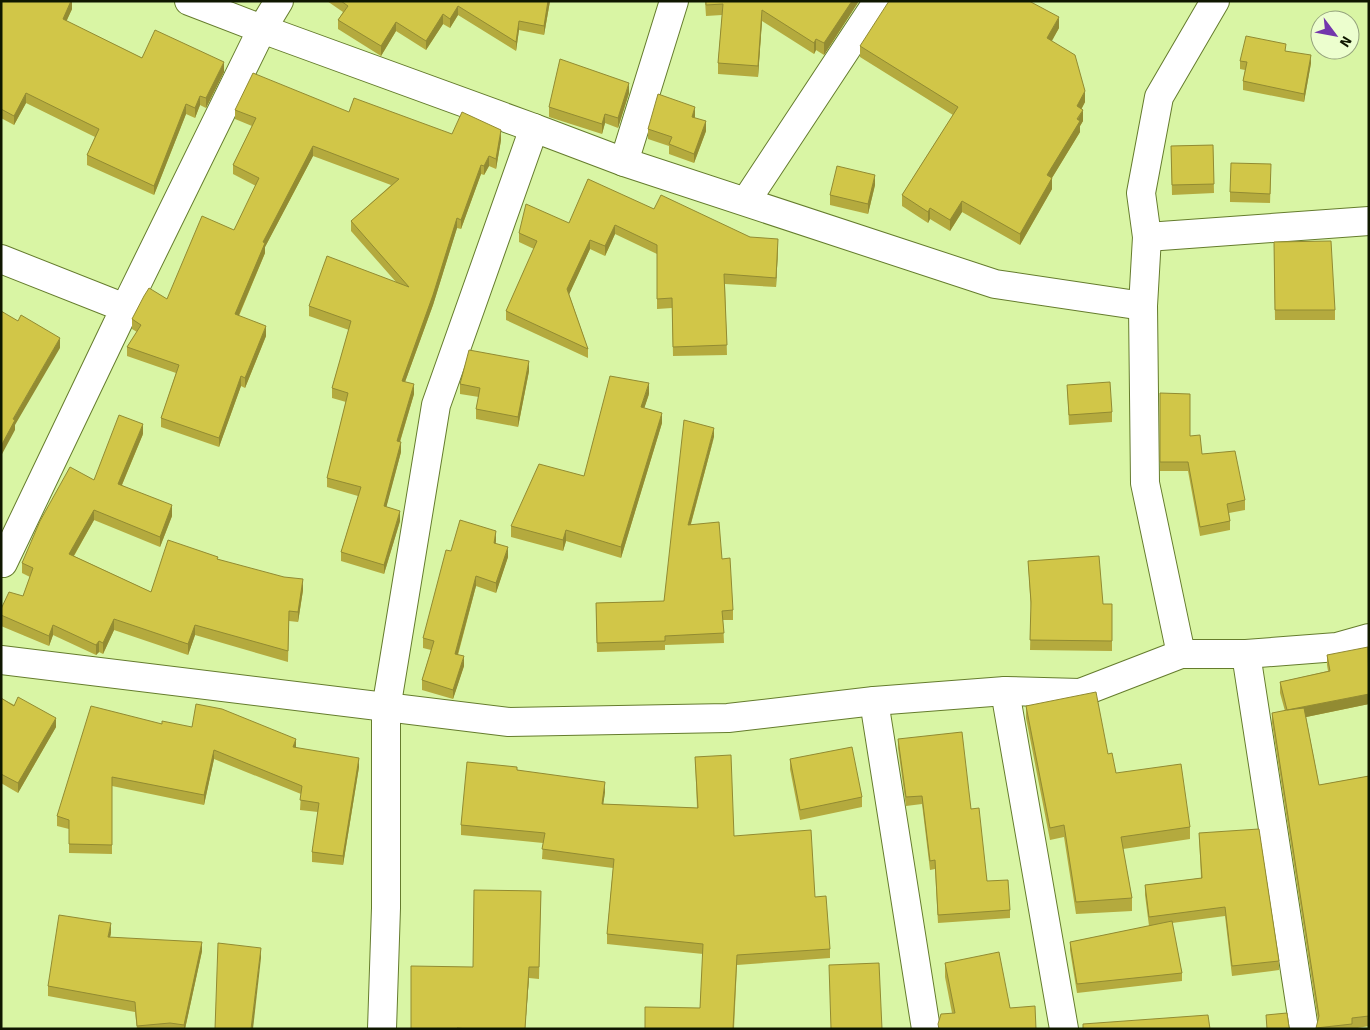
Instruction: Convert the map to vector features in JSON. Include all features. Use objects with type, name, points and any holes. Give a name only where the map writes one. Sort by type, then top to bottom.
[{"type":"street","points":[[189,1],[262,30],[624,162],[996,284],[1143,306]]},
{"type":"street","points":[[2,565],[125,308],[262,30],[279,1]]},
{"type":"street","points":[[624,162],[674,1]]},
{"type":"street","points":[[746,201],[878,1]]},
{"type":"street","points":[[1181,654],[1145,483],[1143,306],[1147,237],[1141,194],[1159,97],[1215,1]]},
{"type":"street","points":[[382,1029],[386,908],[386,709],[436,405],[534,128]]},
{"type":"street","points":[[1147,237],[1369,221]]},
{"type":"street","points":[[1,259],[125,308]]},
{"type":"street","points":[[1,660],[386,709],[508,722],[728,718],[874,701],[1005,691],[1080,693],[1181,654],[1246,654],[1337,647],[1369,638]]},
{"type":"street","points":[[1246,654],[1304,1029]]},
{"type":"street","points":[[1005,691],[1064,1029]]},
{"type":"street","points":[[874,701],[926,1029]]},
{"type":"building","points":[[1,1],[71,1],[63,19],[142,58],[155,30],[224,62],[206,98],[200,96],[195,108],[186,104],[154,186],[87,155],[99,129],[26,93],[14,116],[1,109]]},
{"type":"building","points":[[341,1],[548,1],[544,26],[519,21],[516,42],[458,6],[450,19],[443,14],[426,41],[396,22],[381,46],[338,20],[348,6]]},
{"type":"building","points":[[706,1],[852,1],[824,43],[816,39],[814,43],[762,10],[758,66],[718,63],[723,4],[706,5]]},
{"type":"building","points":[[889,1],[1029,1],[1059,17],[1047,38],[1075,55],[1085,91],[1077,106],[1083,110],[1077,119],[1080,121],[1047,175],[1052,178],[1020,234],[962,201],[950,220],[930,208],[928,212],[902,195],[958,107],[860,46]]},
{"type":"building","points":[[1246,36],[1286,44],[1285,51],[1310,55],[1304,94],[1243,81],[1247,62],[1240,61]]},
{"type":"building","points":[[560,59],[629,83],[618,118],[605,114],[602,124],[549,107]]},
{"type":"building","points":[[253,73],[349,112],[354,98],[452,134],[462,112],[501,130],[496,159],[489,156],[484,166],[481,165],[461,220],[457,218],[433,295],[402,381],[414,384],[397,441],[401,442],[384,506],[400,511],[384,565],[341,552],[361,487],[327,478],[348,393],[332,388],[351,321],[309,306],[327,256],[409,287],[351,221],[399,179],[313,146],[263,242],[265,243],[235,314],[266,326],[245,378],[241,376],[219,438],[161,418],[179,365],[127,347],[141,325],[132,319],[149,288],[167,299],[202,216],[234,230],[259,178],[233,165],[256,118],[235,110]]},
{"type":"building","points":[[658,94],[695,107],[692,117],[706,121],[694,154],[669,144],[672,137],[648,129]]},
{"type":"building","points":[[1213,145],[1214,184],[1172,185],[1171,146]]},
{"type":"building","points":[[1231,163],[1271,164],[1270,194],[1230,192]]},
{"type":"building","points":[[837,166],[875,175],[868,204],[830,195]]},
{"type":"building","points":[[588,179],[654,209],[661,195],[750,237],[778,239],[776,278],[724,274],[727,345],[673,347],[672,298],[657,299],[657,245],[615,225],[605,246],[590,240],[567,289],[588,349],[506,311],[537,241],[519,233],[526,204],[569,223]]},
{"type":"building","points":[[1331,241],[1335,310],[1275,310],[1274,242]]},
{"type":"building","points":[[1,311],[18,321],[21,315],[60,338],[13,419],[15,420],[1,446]]},
{"type":"building","points":[[469,350],[529,361],[518,417],[476,409],[480,388],[460,384]]},
{"type":"building","points":[[610,376],[649,383],[641,407],[662,413],[621,547],[566,530],[563,540],[511,526],[539,464],[584,476]]},
{"type":"building","points":[[1110,382],[1112,412],[1069,415],[1067,385]]},
{"type":"building","points":[[1160,393],[1190,394],[1190,436],[1200,435],[1202,454],[1235,451],[1245,500],[1227,504],[1230,521],[1200,527],[1188,462],[1160,462]]},
{"type":"building","points":[[119,415],[143,424],[118,484],[172,505],[160,537],[94,510],[69,554],[151,592],[168,540],[218,557],[217,559],[284,577],[303,579],[298,612],[289,611],[288,651],[195,625],[188,644],[114,619],[103,643],[99,641],[96,645],[53,625],[49,636],[1,615],[1,609],[9,592],[23,596],[33,568],[22,563],[40,521],[70,467],[94,480]]},
{"type":"building","points":[[684,420],[714,428],[688,525],[719,522],[722,559],[730,558],[733,610],[722,611],[724,633],[665,636],[665,641],[597,643],[596,603],[664,601]]},
{"type":"building","points":[[460,520],[496,531],[494,543],[508,547],[496,583],[476,576],[455,654],[464,656],[453,690],[422,680],[434,641],[423,638],[446,550],[451,551]]},
{"type":"building","points":[[1099,556],[1103,604],[1112,604],[1112,641],[1030,640],[1031,602],[1028,561]]},
{"type":"building","points":[[1368,647],[1369,694],[1287,710],[1280,682],[1330,671],[1327,655]]},
{"type":"building","points":[[1096,692],[1108,754],[1112,753],[1116,773],[1181,764],[1190,827],[1121,837],[1132,898],[1076,902],[1064,825],[1050,828],[1026,706]]},
{"type":"building","points":[[18,697],[56,718],[18,783],[1,774],[1,698],[14,706]]},
{"type":"building","points":[[196,704],[222,709],[296,739],[293,747],[359,758],[343,856],[312,852],[319,803],[300,800],[302,786],[214,750],[204,795],[112,777],[112,845],[69,844],[69,820],[57,816],[91,706],[162,724],[162,721],[192,727]]},
{"type":"building","points":[[1304,708],[1319,785],[1369,776],[1369,1016],[1352,1018],[1352,1024],[1316,1028],[1319,1016],[1272,713]]},
{"type":"building","points":[[962,732],[971,809],[979,808],[987,881],[1008,880],[1010,910],[938,915],[935,860],[930,861],[922,796],[906,797],[898,739]]},
{"type":"building","points":[[852,747],[862,797],[800,810],[790,759]]},
{"type":"building","points":[[731,755],[734,836],[811,830],[815,897],[826,896],[830,949],[737,955],[733,1029],[645,1029],[645,1007],[700,1008],[703,944],[607,934],[614,859],[542,849],[545,833],[461,825],[467,762],[517,767],[517,770],[605,782],[602,804],[698,808],[695,757]]},
{"type":"building","points":[[1259,829],[1279,961],[1232,966],[1225,907],[1149,917],[1145,885],[1202,878],[1199,833]]},
{"type":"building","points":[[474,890],[541,891],[539,967],[529,967],[525,1029],[411,1029],[411,966],[473,967]]},
{"type":"building","points":[[59,915],[111,923],[108,937],[202,942],[184,1025],[170,1023],[137,1026],[135,1002],[48,986]]},
{"type":"building","points":[[1172,921],[1182,973],[1077,984],[1070,942]]},
{"type":"building","points":[[218,943],[261,948],[251,1029],[215,1029]]},
{"type":"building","points":[[999,952],[1010,1008],[1035,1006],[1036,1029],[939,1029],[938,1024],[941,1014],[955,1013],[945,963]]},
{"type":"building","points":[[879,963],[882,1029],[831,1029],[829,965]]},
{"type":"building","points":[[1287,1013],[1290,1029],[1267,1029],[1266,1015]]},
{"type":"building","points":[[1208,1015],[1210,1029],[1083,1029],[1083,1024]]}]
